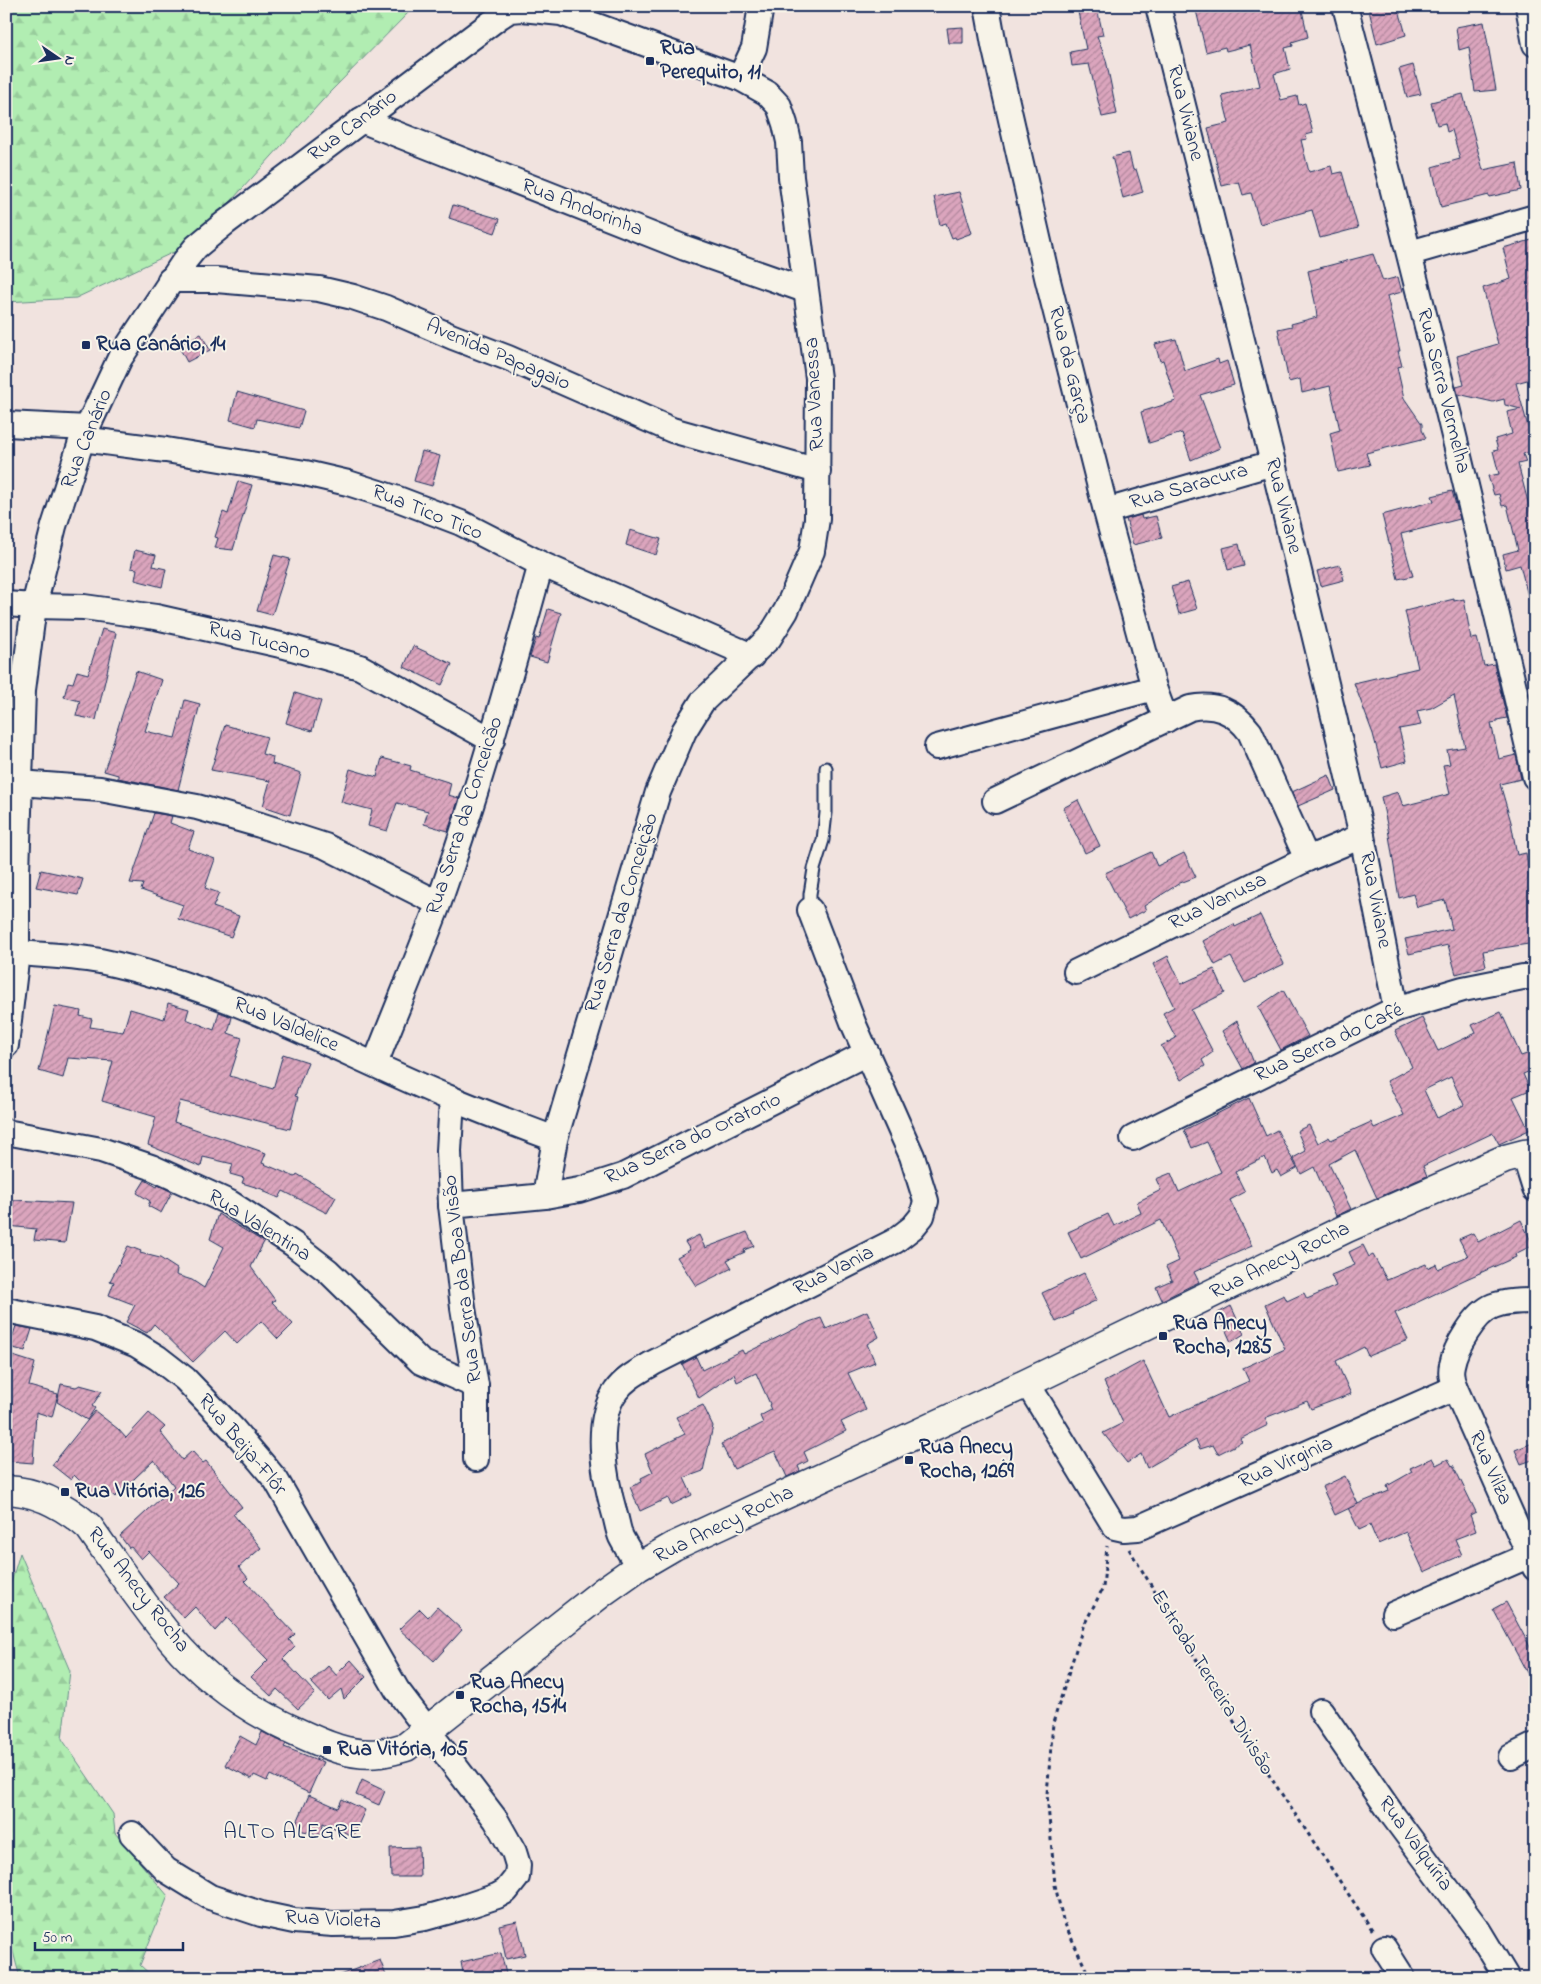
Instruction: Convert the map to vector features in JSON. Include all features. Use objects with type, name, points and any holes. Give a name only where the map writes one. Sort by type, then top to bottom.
[{"type":"street","points":[[740,78],[754,48],[761,6]]},
{"type":"street","name":"Rua da Garça","points":[[987,6],[994,45],[1047,277],[1106,511],[1154,688],[1166,720]]},
{"type":"street","name":"Rua Viviane","points":[[1158,6],[1273,463],[1362,836],[1396,1008]]},
{"type":"street","name":"Rua Serra Vermelha","points":[[1345,6],[1410,253],[1535,777]]},
{"type":"street","points":[[1528,6],[1534,34]]},
{"type":"street","name":"Rua Canário","points":[[6,1045],[12,953],[12,782],[34,606],[54,526],[85,433],[120,358],[170,280],[196,247],[218,229],[510,10],[522,9],[561,13],[740,78]]},
{"type":"street","name":"Rua Vanessa","points":[[740,78],[767,93],[779,106],[786,124],[805,290],[818,378],[817,519],[812,551],[786,611],[769,638],[752,656]]},
{"type":"street","name":"Rua Andorinha","points":[[361,120],[685,248],[805,290]]},
{"type":"street","points":[[1410,253],[1535,217]]},
{"type":"street","name":"Avenida Papagaio","points":[[170,280],[216,280],[319,290],[352,297],[386,308],[508,358],[672,430],[818,471]]},
{"type":"street","name":"Rua Tico Tico","points":[[6,424],[85,433],[166,450],[305,473],[348,483],[398,499],[461,524],[541,564],[752,656]]},
{"type":"street","name":"Rua Saracura","points":[[1106,511],[1273,463]]},
{"type":"street","name":"Rua Serra da Conceicão","points":[[375,1064],[438,903],[492,740],[541,564]]},
{"type":"street","name":"Rua Tucano","points":[[6,604],[84,606],[156,617],[285,646],[360,667],[492,740]]},
{"type":"street","name":"Rua Serra da Conceição","points":[[545,1196],[554,1139],[658,792],[684,731],[702,702],[752,656]]},
{"type":"street","points":[[937,747],[1154,688]]},
{"type":"street","points":[[995,801],[1190,708],[1201,706],[1214,707],[1240,719],[1250,732],[1307,859]]},
{"type":"street","points":[[12,782],[100,789],[197,807],[260,824],[325,846],[438,903]]},
{"type":"street","name":"Rua Vanusa","points":[[1076,972],[1307,859],[1362,836]]},
{"type":"street","name":"Rua Vania","points":[[638,1567],[620,1536],[607,1486],[604,1427],[608,1407],[616,1391],[627,1379],[653,1363],[895,1241],[914,1227],[922,1216],[926,1201],[912,1156],[854,1025],[810,910]]},
{"type":"street","name":"Rua Valdelice","points":[[12,953],[98,961],[170,979],[239,1004],[452,1099],[554,1139]]},
{"type":"street","name":"Rua Serra do Café","points":[[1133,1138],[1396,1008],[1463,990],[1523,977],[1535,977]]},
{"type":"street","name":"Rua Serra do Oratorio","points":[[451,1206],[545,1196],[579,1190],[623,1176],[867,1053]]},
{"type":"street","name":"Rua Serra da Boa Visão","points":[[452,1099],[449,1151],[451,1206],[476,1386],[476,1458]]},
{"type":"street","name":"Rua Valentina","points":[[6,1132],[102,1150],[151,1167],[230,1203],[293,1244],[328,1271],[422,1362],[476,1386]]},
{"type":"street","points":[[1529,1153],[1535,1189]]},
{"type":"street","name":"Rua Anecy Rocha","points":[[6,1490],[32,1493],[53,1502],[72,1512],[89,1527],[173,1641],[213,1680],[245,1705],[280,1725],[338,1749],[356,1753],[380,1753],[406,1747],[604,1591],[638,1567],[674,1546],[1027,1383],[1347,1228],[1496,1163],[1529,1153]]},
{"type":"street","points":[[1453,1377],[1467,1332],[1476,1319],[1491,1307],[1507,1302],[1535,1301]]},
{"type":"street","name":"Rua Beija-Flôr","points":[[6,1310],[96,1328],[137,1345],[158,1358],[185,1379],[233,1429],[276,1480],[392,1681],[496,1820],[514,1852],[518,1865],[517,1876]]},
{"type":"street","name":"Rua Virginia","points":[[1115,1527],[1124,1529],[1138,1528],[1453,1377]]},
{"type":"street","name":"Rua Vilza","points":[[1453,1377],[1532,1562]]},
{"type":"street","points":[[1027,1383],[1115,1527]]},
{"type":"street","points":[[1394,1614],[1532,1562]]},
{"type":"street","name":"Rua Valquíria","points":[[1321,1711],[1394,1817],[1478,1930],[1507,1978]]},
{"type":"street","points":[[1511,1757],[1535,1745]]},
{"type":"street","name":"Rua Violeta","points":[[132,1834],[166,1870],[210,1897],[261,1914],[294,1921],[333,1924],[394,1923],[425,1918],[497,1896],[506,1891],[517,1876]]},
{"type":"street","points":[[1384,1948],[1403,1978]]},
{"type":"lane","points":[[810,910],[810,894],[814,869],[823,840],[826,813],[826,768]]},
{"type":"path","name":"Estrada Terceira Divisão","points":[[1115,1527],[1241,1733],[1384,1948]]},
{"type":"path","points":[[1090,1978],[1063,1920],[1055,1885],[1047,1794],[1053,1723],[1083,1627],[1103,1588],[1108,1546],[1115,1527]]},
{"type":"green space","points":[[6,6],[415,6],[331,91],[193,243],[76,298],[6,302]]},
{"type":"green space","points":[[20,1553],[70,1671],[62,1739],[113,1814],[115,1833],[168,1896],[140,1965],[154,1978],[20,1978],[6,1925],[6,1599]]},
{"type":"building","points":[[1195,6],[1301,6],[1308,37],[1292,42],[1293,46],[1285,48],[1290,69],[1274,74],[1281,100],[1297,96],[1299,105],[1305,103],[1313,133],[1306,135],[1307,139],[1301,140],[1309,172],[1331,166],[1333,174],[1342,172],[1358,228],[1320,238],[1312,210],[1260,224],[1251,193],[1243,195],[1239,182],[1222,186],[1208,128],[1229,123],[1222,95],[1260,86],[1250,45],[1226,51],[1225,47],[1206,52]]},
{"type":"building","points":[[1368,6],[1398,6],[1406,35],[1377,44]]},
{"type":"building","points":[[1097,8],[1103,35],[1097,36],[1106,60],[1117,114],[1102,117],[1089,64],[1072,66],[1070,52],[1086,49],[1078,12]]},
{"type":"building","points":[[1484,22],[1496,90],[1475,92],[1469,47],[1459,50],[1456,27]]},
{"type":"building","points":[[963,27],[963,43],[949,43],[947,28]]},
{"type":"building","points":[[1413,65],[1421,94],[1407,97],[1399,69]]},
{"type":"building","points":[[1463,94],[1483,170],[1517,163],[1521,190],[1489,197],[1489,195],[1441,207],[1432,167],[1460,159],[1452,130],[1447,132],[1445,123],[1437,125],[1431,102]]},
{"type":"building","points":[[1129,153],[1133,170],[1136,169],[1143,192],[1123,198],[1112,157]]},
{"type":"building","points":[[959,192],[972,233],[956,239],[955,237],[952,238],[946,223],[940,225],[934,197]]},
{"type":"building","points":[[453,205],[500,219],[495,233],[449,218]]},
{"type":"building","points":[[1535,239],[1535,378],[1516,383],[1529,430],[1535,428],[1535,451],[1523,454],[1526,462],[1518,464],[1532,517],[1535,516],[1535,599],[1529,600],[1520,565],[1506,569],[1503,554],[1518,550],[1507,505],[1502,506],[1499,494],[1494,495],[1488,476],[1499,474],[1493,451],[1498,450],[1495,439],[1512,434],[1507,412],[1521,409],[1505,405],[1504,399],[1493,402],[1458,394],[1456,387],[1464,385],[1457,356],[1498,344],[1483,288],[1511,279],[1503,248]]},
{"type":"building","points":[[1373,254],[1383,281],[1398,277],[1402,292],[1387,296],[1400,351],[1398,351],[1402,366],[1397,367],[1404,398],[1422,424],[1422,430],[1426,438],[1366,453],[1370,465],[1338,472],[1330,433],[1340,430],[1330,386],[1302,393],[1300,379],[1289,382],[1278,329],[1317,317],[1308,271]]},
{"type":"building","points":[[201,334],[210,350],[187,362],[178,345]]},
{"type":"building","points":[[1176,339],[1185,371],[1218,359],[1219,364],[1227,361],[1234,385],[1200,395],[1220,448],[1191,460],[1182,433],[1149,443],[1141,412],[1176,401],[1163,360],[1160,361],[1155,344]]},
{"type":"building","points":[[237,392],[304,411],[299,428],[257,419],[255,427],[230,420]]},
{"type":"building","points":[[422,451],[440,456],[432,486],[414,481]]},
{"type":"building","points":[[238,481],[252,485],[233,550],[215,548],[218,538],[215,537],[223,512],[228,514]]},
{"type":"building","points":[[1452,491],[1460,519],[1401,534],[1413,576],[1398,579],[1382,515],[1434,501],[1432,496]]},
{"type":"building","points":[[1141,515],[1142,519],[1156,516],[1162,538],[1133,545],[1126,519]]},
{"type":"building","points":[[630,530],[661,539],[656,555],[626,545]]},
{"type":"building","points":[[1239,544],[1244,566],[1228,570],[1223,548]]},
{"type":"building","points":[[135,550],[156,555],[153,566],[166,569],[162,587],[135,580],[137,569],[131,568]]},
{"type":"building","points":[[274,555],[290,559],[272,615],[257,611]]},
{"type":"building","points":[[1340,565],[1344,580],[1321,586],[1317,571]]},
{"type":"building","points":[[1188,582],[1197,609],[1179,614],[1171,587]]},
{"type":"building","points":[[1454,599],[1454,601],[1464,599],[1471,639],[1477,638],[1484,666],[1494,664],[1507,718],[1491,723],[1499,759],[1516,755],[1521,779],[1500,784],[1511,822],[1517,855],[1526,853],[1535,919],[1535,943],[1483,951],[1486,966],[1456,974],[1448,945],[1409,954],[1405,939],[1452,929],[1445,900],[1417,907],[1413,894],[1399,898],[1381,797],[1398,792],[1403,806],[1450,794],[1443,765],[1450,764],[1447,750],[1465,747],[1454,695],[1431,708],[1417,711],[1421,725],[1399,729],[1407,761],[1382,768],[1373,734],[1354,683],[1418,668],[1405,611]]},
{"type":"building","points":[[548,609],[561,613],[547,662],[530,657],[536,638],[539,639]]},
{"type":"building","points":[[102,629],[116,633],[96,720],[76,716],[80,701],[64,697],[68,682],[73,683],[77,671],[88,674]]},
{"type":"building","points":[[413,646],[452,664],[442,685],[404,667]]},
{"type":"building","points":[[136,671],[162,680],[145,731],[175,738],[185,700],[200,704],[178,790],[118,778],[118,775],[104,771]]},
{"type":"building","points":[[295,693],[321,701],[312,731],[286,723]]},
{"type":"building","points":[[225,725],[267,737],[262,754],[273,757],[272,764],[301,773],[290,815],[263,806],[270,781],[211,770]]},
{"type":"building","points":[[382,758],[411,766],[410,770],[451,783],[448,795],[459,798],[448,831],[424,824],[428,811],[397,803],[387,831],[368,826],[372,810],[341,802],[350,769],[377,777]]},
{"type":"building","points":[[1329,775],[1335,790],[1298,806],[1292,792]]},
{"type":"building","points":[[1078,800],[1100,846],[1085,853],[1063,808]]},
{"type":"building","points":[[154,813],[172,816],[170,823],[194,832],[188,849],[215,859],[205,888],[219,893],[213,907],[239,916],[231,937],[178,919],[183,905],[141,890],[143,884],[130,883]]},
{"type":"building","points":[[1151,852],[1157,866],[1184,853],[1196,877],[1180,883],[1144,906],[1146,910],[1128,919],[1105,873]]},
{"type":"building","points":[[41,870],[83,879],[78,895],[36,887]]},
{"type":"building","points":[[1260,915],[1284,964],[1245,983],[1231,957],[1215,965],[1203,941],[1234,924],[1235,927]]},
{"type":"building","points":[[1168,956],[1181,984],[1214,969],[1225,993],[1191,1010],[1213,1052],[1202,1060],[1205,1066],[1181,1080],[1161,1046],[1176,1038],[1163,1013],[1174,1007],[1153,964]]},
{"type":"building","points":[[1283,990],[1308,1036],[1281,1050],[1258,1007]]},
{"type":"building","points":[[168,1003],[189,1009],[186,1019],[214,1030],[219,1012],[232,1017],[228,1033],[242,1038],[230,1076],[273,1089],[283,1054],[308,1062],[295,1096],[298,1097],[290,1129],[180,1101],[174,1122],[266,1153],[262,1163],[295,1177],[297,1174],[336,1197],[327,1213],[283,1191],[279,1198],[265,1192],[265,1190],[242,1183],[244,1178],[230,1174],[233,1164],[203,1157],[201,1167],[148,1145],[156,1117],[102,1101],[113,1061],[68,1058],[63,1078],[39,1071],[55,1006],[81,1011],[80,1016],[92,1019],[90,1027],[123,1032],[130,1009],[164,1019]]},
{"type":"building","points":[[1501,1012],[1521,1056],[1535,1051],[1535,1069],[1523,1074],[1530,1090],[1513,1097],[1529,1130],[1499,1144],[1493,1133],[1423,1166],[1427,1176],[1377,1198],[1355,1150],[1329,1164],[1351,1209],[1336,1216],[1314,1167],[1301,1174],[1293,1158],[1306,1151],[1297,1131],[1309,1125],[1318,1143],[1329,1137],[1331,1140],[1371,1122],[1374,1128],[1404,1115],[1387,1081],[1412,1067],[1395,1031],[1422,1018],[1438,1051],[1476,1033],[1472,1025]],"holes":[[[1451,1077],[1464,1105],[1437,1118],[1424,1090]]]},
{"type":"building","points":[[1237,1021],[1254,1063],[1243,1069],[1222,1031]]},
{"type":"building","points":[[1249,1098],[1266,1136],[1277,1130],[1297,1168],[1281,1177],[1277,1170],[1272,1173],[1265,1157],[1235,1172],[1245,1192],[1230,1200],[1252,1246],[1194,1272],[1199,1282],[1162,1300],[1156,1287],[1172,1280],[1166,1267],[1179,1261],[1161,1220],[1081,1259],[1068,1232],[1108,1214],[1114,1226],[1141,1213],[1137,1202],[1161,1190],[1156,1179],[1171,1173],[1179,1192],[1221,1172],[1207,1142],[1192,1148],[1184,1130]]},
{"type":"building","points":[[145,1180],[157,1187],[158,1185],[172,1192],[161,1213],[148,1206],[150,1201],[137,1193]]},
{"type":"building","points":[[14,1200],[72,1203],[65,1243],[34,1240],[36,1229],[8,1226]]},
{"type":"building","points":[[218,1214],[264,1242],[251,1267],[275,1300],[272,1302],[293,1324],[278,1339],[261,1321],[237,1344],[225,1331],[193,1362],[154,1324],[147,1333],[126,1322],[135,1305],[109,1295],[114,1282],[110,1281],[128,1246],[141,1251],[140,1253],[160,1258],[177,1269],[176,1275],[192,1280],[204,1288],[224,1247],[210,1239]]},
{"type":"building","points":[[1521,1220],[1533,1245],[1515,1254],[1516,1257],[1395,1313],[1408,1340],[1368,1356],[1364,1347],[1336,1361],[1351,1394],[1311,1409],[1307,1401],[1265,1418],[1268,1425],[1240,1439],[1242,1442],[1218,1454],[1213,1445],[1200,1449],[1196,1440],[1147,1468],[1141,1454],[1127,1463],[1103,1433],[1123,1423],[1104,1382],[1143,1361],[1169,1417],[1249,1381],[1243,1368],[1285,1349],[1265,1304],[1284,1295],[1287,1301],[1304,1293],[1307,1299],[1336,1286],[1331,1275],[1355,1265],[1349,1252],[1363,1245],[1369,1257],[1373,1255],[1387,1280],[1426,1264],[1427,1268],[1436,1264],[1438,1269],[1468,1256],[1459,1239],[1473,1233],[1478,1242]]},
{"type":"building","points":[[747,1232],[754,1246],[727,1260],[732,1268],[696,1286],[677,1257],[690,1250],[685,1242],[699,1235],[705,1248]]},
{"type":"building","points":[[1084,1273],[1097,1300],[1056,1322],[1042,1293]]},
{"type":"building","points":[[1231,1306],[1244,1334],[1231,1342],[1218,1313]]},
{"type":"building","points":[[867,1311],[879,1337],[867,1344],[875,1362],[848,1373],[866,1410],[841,1422],[846,1431],[804,1452],[808,1461],[798,1466],[800,1471],[787,1477],[775,1451],[734,1469],[721,1444],[763,1423],[760,1416],[771,1410],[756,1373],[737,1382],[734,1374],[699,1398],[682,1364],[696,1357],[702,1370],[742,1350],[744,1354],[809,1322],[821,1318],[826,1329]]},
{"type":"building","points":[[16,1326],[32,1329],[25,1351],[9,1347]]},
{"type":"building","points":[[13,1356],[35,1363],[29,1386],[58,1394],[52,1417],[36,1412],[33,1463],[8,1461],[9,1453],[6,1453],[6,1377]]},
{"type":"building","points":[[61,1384],[76,1387],[80,1385],[102,1391],[92,1406],[95,1408],[87,1420],[57,1402]]},
{"type":"building","points":[[703,1405],[713,1426],[703,1471],[684,1478],[692,1495],[671,1505],[668,1498],[640,1511],[630,1487],[642,1482],[641,1478],[653,1472],[645,1454],[685,1434],[676,1417]]},
{"type":"building","points":[[95,1411],[118,1429],[126,1438],[149,1413],[165,1427],[160,1432],[182,1460],[192,1451],[203,1463],[206,1461],[242,1507],[233,1514],[261,1548],[239,1567],[248,1578],[245,1581],[295,1634],[289,1640],[295,1647],[283,1659],[315,1693],[298,1709],[277,1689],[271,1696],[251,1677],[268,1660],[227,1618],[215,1631],[195,1607],[184,1618],[164,1597],[179,1583],[149,1551],[141,1559],[120,1536],[174,1486],[154,1460],[115,1497],[106,1489],[97,1498],[74,1475],[71,1480],[52,1465]]},
{"type":"building","points":[[1535,1442],[1535,1459],[1521,1464],[1515,1450]]},
{"type":"building","points":[[1432,1458],[1436,1465],[1448,1459],[1453,1465],[1476,1512],[1470,1515],[1476,1531],[1455,1539],[1462,1555],[1424,1572],[1406,1532],[1378,1544],[1370,1525],[1359,1530],[1348,1508],[1389,1491],[1387,1486],[1412,1472],[1410,1468]]},
{"type":"building","points":[[1345,1476],[1358,1504],[1335,1515],[1322,1487]]},
{"type":"building","points":[[1506,1602],[1535,1656],[1534,1686],[1493,1609]]},
{"type":"building","points":[[437,1607],[462,1630],[434,1661],[399,1629],[420,1609],[428,1617]]},
{"type":"building","points":[[351,1660],[366,1677],[344,1699],[341,1689],[328,1700],[311,1682],[328,1666],[337,1676]]},
{"type":"building","points":[[262,1732],[286,1744],[284,1747],[323,1762],[309,1793],[270,1775],[267,1781],[254,1775],[252,1779],[225,1765],[240,1736],[256,1745]]},
{"type":"building","points":[[362,1780],[385,1791],[379,1805],[356,1795]]},
{"type":"building","points":[[309,1795],[338,1808],[342,1799],[365,1810],[353,1836],[323,1823],[322,1835],[294,1829]]},
{"type":"building","points":[[419,1847],[420,1877],[391,1877],[390,1848]]},
{"type":"building","points":[[517,1921],[525,1955],[506,1959],[499,1925]]},
{"type":"building","points":[[501,1953],[507,1978],[464,1978],[461,1962]]},
{"type":"building","points":[[380,1960],[387,1978],[337,1978],[337,1976]]},
{"type":"place","name":"Rua Perequito, 11","points":[[650,61]]},
{"type":"place","name":"Rua Canário, 14","points":[[86,345]]},
{"type":"place","name":"Rua Anecy Rocha, 1285","points":[[1163,1336]]},
{"type":"place","name":"Rua Anecy Rocha, 1269","points":[[909,1460]]},
{"type":"place","name":"Rua Vitória, 126","points":[[65,1492]]},
{"type":"place","name":"Rua Anecy Rocha, 1514","points":[[460,1695]]},
{"type":"place","name":"Rua Vitória, 105","points":[[327,1750]]},
{"type":"district","name":"ALTO ALEGRE","points":[[293,1833]]}]
